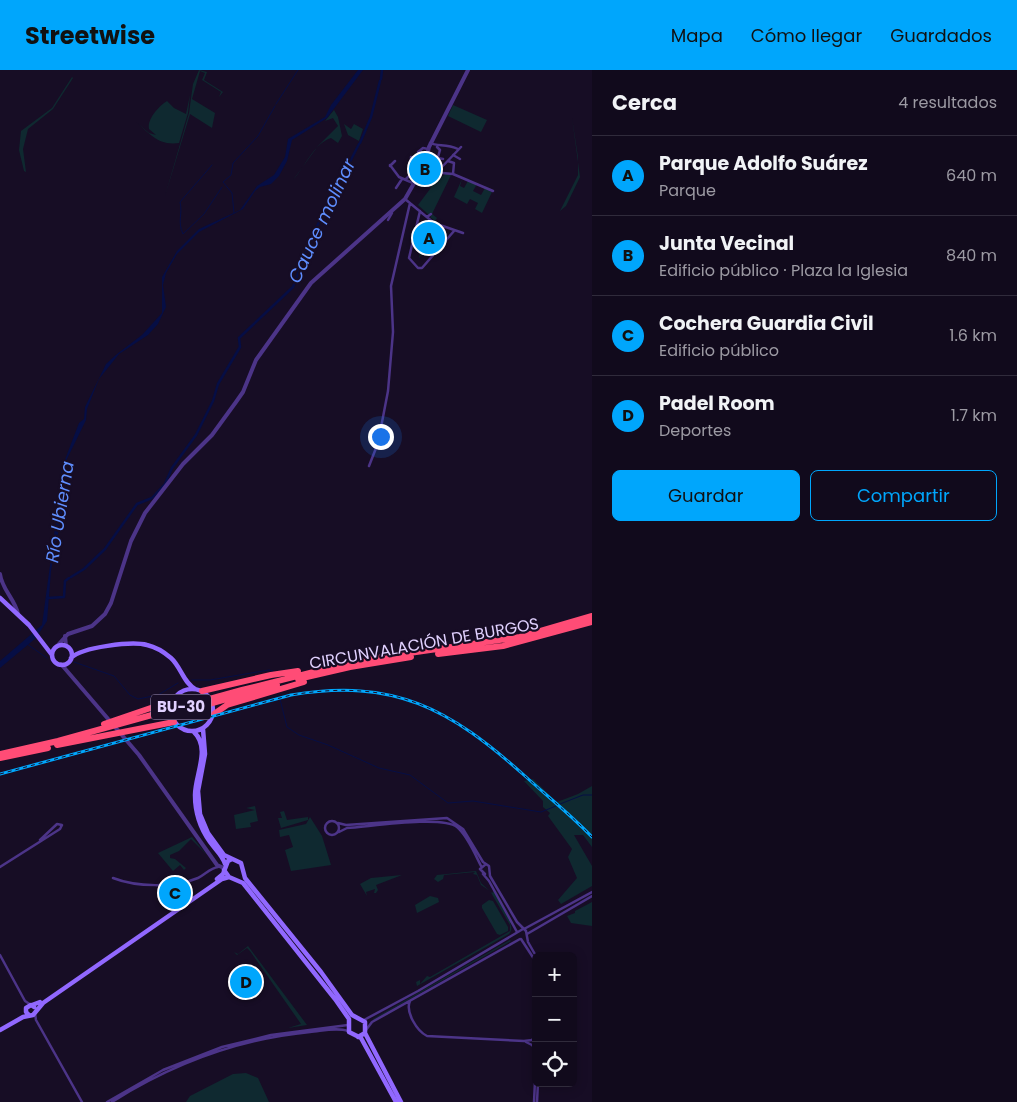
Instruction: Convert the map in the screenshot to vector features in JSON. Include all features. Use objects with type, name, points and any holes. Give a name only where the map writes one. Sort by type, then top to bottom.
[{"type":"highway","name":"CIRCUNVALACIÓN DE BURGOS","points":[[0,754],[58,743],[242,690],[361,660],[520,637],[592,616]]},
{"type":"highway","name":"CIRCUNVALACIÓN DE BURGOS","points":[[0,758],[350,667],[418,656],[503,646],[592,622]]},
{"type":"highway","points":[[198,690],[271,675],[361,660]]},
{"type":"highway","points":[[213,717],[227,705],[350,667]]},
{"type":"highway","points":[[58,743],[173,703]]},
{"type":"highway","points":[[58,743],[174,721]]},
{"type":"main road","points":[[0,598],[40,638],[55,662],[67,663],[81,652],[123,644],[150,645],[171,658],[188,684],[209,696],[214,706],[213,717],[203,729],[194,732]]},
{"type":"main road","points":[[46,645],[81,652]]},
{"type":"main road","points":[[52,655],[57,647]]},
{"type":"main road","points":[[68,648],[71,658]]},
{"type":"main road","points":[[184,677],[182,692],[173,703],[174,721],[180,728],[194,732],[200,739],[201,747],[195,788],[198,816],[206,836],[232,878],[243,883],[316,973],[346,1014],[348,1032],[358,1037],[368,1049],[396,1102]]},
{"type":"main road","points":[[182,692],[198,690]]},
{"type":"main road","points":[[203,729],[205,752],[198,791],[200,814],[214,842],[226,856],[239,861],[244,869],[244,878],[321,972],[352,1015],[363,1020],[366,1026],[365,1032],[401,1102]]},
{"type":"main road","points":[[0,1029],[25,1009],[42,1001],[207,886],[222,875],[225,867],[232,859]]},
{"type":"main road","points":[[0,1029],[36,1012],[40,1006],[214,884],[223,878],[241,875],[244,869]]},
{"type":"main road","points":[[32,1005],[36,1012]]},
{"type":"main road","points":[[25,1009],[29,1015]]},
{"type":"main road","points":[[348,1024],[357,1018]]},
{"type":"main road","points":[[358,1037],[365,1032]]},
{"type":"street","points":[[468,70],[428,148],[432,164],[436,163],[437,165],[431,167],[436,171],[452,174],[493,191]]},
{"type":"street","points":[[430,143],[437,146],[440,151],[438,157]]},
{"type":"street","points":[[411,157],[411,161],[425,174],[436,171],[459,148],[445,144],[437,146]]},
{"type":"street","points":[[426,161],[418,154],[423,148],[428,148]]},
{"type":"street","points":[[453,155],[460,158]]},
{"type":"street","points":[[396,188],[404,178],[421,171],[430,157]]},
{"type":"street","points":[[57,647],[65,636],[92,626],[105,614],[111,603],[130,541],[147,509],[166,488],[183,464],[212,435],[236,402],[245,388],[256,360],[311,283],[405,199],[430,157],[443,159]]},
{"type":"street","points":[[395,160],[390,165],[404,178],[414,184]]},
{"type":"street","points":[[448,161],[454,164],[452,174]]},
{"type":"street","points":[[420,163],[421,171]]},
{"type":"street","points":[[405,199],[436,224],[454,231],[463,232]]},
{"type":"street","points":[[369,466],[380,434],[388,390],[392,337],[391,286],[410,203]]},
{"type":"street","points":[[388,220],[394,209]]},
{"type":"street","points":[[420,211],[409,258],[418,268],[422,268],[454,231]]},
{"type":"street","points":[[427,217],[431,214]]},
{"type":"street","points":[[0,574],[3,586],[14,603],[18,614]]},
{"type":"street","points":[[65,636],[68,648]]},
{"type":"street","points":[[67,663],[71,674]]},
{"type":"street","points":[[61,664],[130,744],[152,773],[184,822],[218,866]]},
{"type":"street","points":[[532,956],[517,933],[488,877],[480,870],[481,866],[459,829],[444,821],[347,828],[330,835],[325,829],[329,821],[343,825],[447,818],[463,829],[483,862],[487,865],[490,876],[527,935],[534,952]]},
{"type":"street","points":[[338,823],[339,832]]},
{"type":"street","points":[[0,867],[53,830]]},
{"type":"street","points":[[212,869],[214,860]]},
{"type":"street","points":[[481,866],[487,865]]},
{"type":"street","points":[[113,878],[131,884],[170,883],[197,879],[218,866],[225,867]]},
{"type":"street","points":[[483,874],[490,871]]},
{"type":"street","points":[[363,1020],[371,1018],[523,929],[592,892]]},
{"type":"street","points":[[365,1032],[370,1023],[521,939],[592,896]]},
{"type":"street","points":[[0,955],[25,1001],[25,1009]]},
{"type":"street","points":[[409,1011],[411,1000]]},
{"type":"street","points":[[25,1001],[32,1005]]},
{"type":"street","points":[[396,1008],[409,1011],[420,1031],[427,1036],[524,1041],[532,1038]]},
{"type":"street","points":[[36,1012],[36,1020]]},
{"type":"street","points":[[29,1015],[36,1020],[82,1102]]},
{"type":"street","points":[[106,1102],[163,1070],[222,1047],[271,1035],[348,1024]]},
{"type":"street","points":[[112,1102],[162,1074],[228,1048],[290,1034],[339,1030],[348,1032]]},
{"type":"street","points":[[524,1041],[532,1044]]},
{"type":"street","points":[[536,1087],[536,1102]]},
{"type":"street","points":[[536,1102],[538,1087]]},
{"type":"shaded area","points":[[199,70],[207,72],[204,80],[223,92],[219,97],[221,92],[202,80],[205,73],[200,71],[192,99],[215,113],[212,128],[190,114],[165,196],[189,113],[193,84]]},
{"type":"shaded area","points":[[72,77],[53,109],[28,129],[23,149],[26,172],[24,171],[19,150],[21,131],[52,108]]},
{"type":"shaded area","points":[[190,95],[188,113],[179,143],[165,143],[154,138],[135,121],[149,133],[156,135],[149,129],[149,125],[157,109],[167,101],[174,108],[186,114]]},
{"type":"shaded area","points":[[453,105],[487,120],[481,132],[448,116]]},
{"type":"shaded area","points":[[334,110],[338,117],[342,136],[338,143],[331,138],[319,145],[338,126],[333,118],[325,121]]},
{"type":"shaded area","points":[[344,124],[351,129],[354,124],[363,129],[359,141],[348,135]]},
{"type":"shaded area","points":[[578,162],[580,177],[566,206],[560,211],[578,175]]},
{"type":"shaded area","points":[[443,173],[451,175],[432,214],[437,218],[435,221],[430,217],[432,215],[429,215],[418,205],[430,189],[435,177],[440,178],[444,175]]},
{"type":"shaded area","points":[[462,179],[460,186],[464,188],[468,181],[477,184],[473,191],[481,195],[485,188],[492,192],[482,213],[475,209],[478,203],[470,199],[467,204],[454,197]]},
{"type":"shaded area","points":[[427,221],[443,230],[419,258]]},
{"type":"shaded area","points":[[533,779],[557,802],[592,786],[592,847],[583,835],[574,835],[592,866],[592,886],[561,904],[558,900],[577,878],[568,857],[572,849],[548,816],[550,813],[543,807],[543,801],[524,781]]},
{"type":"shaded area","points":[[255,806],[258,821],[250,823],[251,827],[236,829],[234,815],[255,810],[246,808]]},
{"type":"shaded area","points":[[284,811],[287,820],[308,817],[308,820],[281,828],[278,818],[282,818],[280,812]]},
{"type":"shaded area","points":[[310,817],[322,836],[331,865],[291,871],[285,850],[293,847],[289,835],[280,837],[279,830],[306,824]]},
{"type":"shaded area","points":[[192,837],[207,855],[191,839],[179,851],[170,855],[170,858],[175,859],[186,868],[184,870],[180,865],[173,871],[158,853]]},
{"type":"shaded area","points":[[476,871],[481,883],[489,890],[481,885],[477,875],[473,874],[475,872],[444,875],[443,879],[438,882],[434,879],[437,875]]},
{"type":"shaded area","points":[[402,875],[376,885],[378,890],[376,893],[374,893],[375,889],[366,892],[367,896],[360,884],[371,878]]},
{"type":"shaded area","points":[[490,891],[492,893],[494,891],[513,924],[510,923],[511,931],[509,934],[417,986],[416,982],[420,980],[420,984],[427,976],[430,977],[510,931],[510,925]]},
{"type":"shaded area","points":[[430,896],[438,898],[439,902],[417,913],[415,905]]},
{"type":"shaded area","points":[[489,900],[493,901],[508,927],[508,931],[500,935],[497,934],[482,908],[482,905]]},
{"type":"shaded area","points":[[592,902],[592,926],[571,923],[567,916]]},
{"type":"shaded area","points":[[511,941],[373,1020],[373,1019]]},
{"type":"shaded area","points":[[248,946],[307,1025],[288,1028],[301,1024],[250,951],[247,948],[237,955],[234,952],[238,954]]},
{"type":"shaded area","points":[[246,1073],[258,1078],[269,1102],[186,1102],[190,1096],[233,1074]]},
{"type":"water","name":"Río Ubierna","points":[[358,70],[363,70],[327,118],[292,140],[287,161],[279,176],[271,184],[260,187],[255,191],[243,209],[199,232],[177,254],[166,273],[163,285],[166,307],[158,324],[148,335],[119,354],[99,379],[87,409],[86,420],[67,459],[66,492],[51,571],[47,621],[36,638],[0,668],[0,661],[42,625],[57,513],[63,485],[61,470],[79,423],[84,419],[85,407],[106,364],[142,335],[162,313],[162,277],[177,251],[199,229],[240,210],[257,186],[274,175],[285,157],[288,139],[325,117],[331,105]]},
{"type":"waterway","points":[[276,104],[298,70]]},
{"type":"waterway","name":"Cauce molinar","points":[[381,79],[382,70]]},
{"type":"waterway","name":"Cauce molinar","points":[[360,143],[371,117],[380,81]]},
{"type":"waterway","points":[[234,213],[232,193],[223,182],[231,175],[233,163],[258,136],[275,106]]},
{"type":"waterway","name":"Cauce molinar","points":[[71,577],[84,569],[105,549],[137,504],[152,498],[165,484],[172,468],[196,435],[213,401],[218,384],[240,347],[239,338],[293,287],[311,238],[359,144]]},
{"type":"waterway","points":[[212,165],[180,202],[180,225],[183,234],[204,214],[222,187]]},
{"type":"waterway","name":"Cauce molinar","points":[[48,598],[64,597],[65,581],[69,578]]},
{"type":"waterway","points":[[27,644],[47,658]]},
{"type":"waterway","points":[[74,662],[114,676],[130,695],[138,699],[158,695],[178,683]]},
{"type":"waterway","points":[[192,680],[210,680],[269,670],[273,671]]},
{"type":"waterway","points":[[280,699],[287,727],[299,735],[328,745],[379,768],[410,775],[448,803],[473,801],[541,812],[556,806]]},
{"type":"waterway","points":[[560,804],[583,795],[592,795]]},
{"type":"railway","points":[[0,774],[291,695],[328,691],[360,691],[390,695],[418,704],[445,716],[471,732],[525,776],[592,837]]},
{"type":"place","name":"Junta Vecinal","points":[[425,169]]},
{"type":"place","name":"Parque Adolfo Suárez","points":[[429,238]]},
{"type":"place","name":"Cochera Guardia Civil","points":[[175,893]]},
{"type":"place","name":"Padel Room","points":[[246,982]]}]
